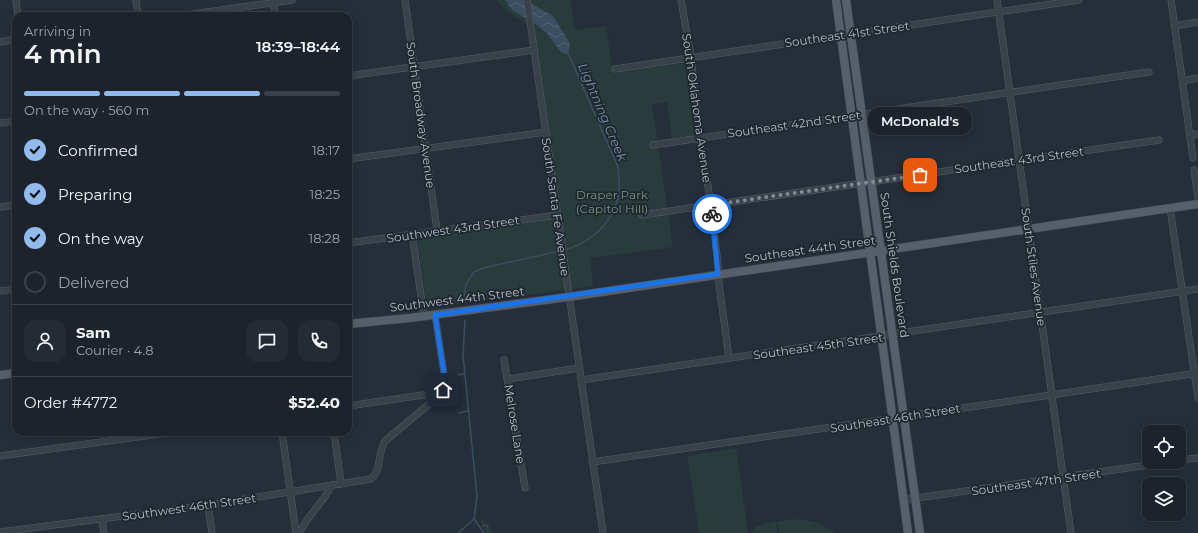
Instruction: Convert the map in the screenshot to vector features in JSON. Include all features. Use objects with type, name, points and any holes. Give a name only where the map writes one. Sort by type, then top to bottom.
[{"type":"main road","name":"South Shields Boulevard","points":[[836,0],[862,183],[908,533]]},
{"type":"main road","name":"South Shields Boulevard","points":[[846,0],[920,533]]},
{"type":"main road","name":"Southeast 44th Street","points":[[568,297],[1198,204]]},
{"type":"main road","name":"Southwest 44th Street","points":[[352,324],[435,315],[568,297]]},
{"type":"main road","points":[[0,375],[12,374]]},
{"type":"street","points":[[16,0],[18,12]]},
{"type":"street","points":[[136,0],[138,12]]},
{"type":"street","points":[[204,12],[273,1],[292,0]]},
{"type":"street","name":"South Broadway Avenue","points":[[405,0],[437,230]]},
{"type":"street","name":"South Santa Fe Avenue","points":[[528,0],[568,297],[602,533]]},
{"type":"street","name":"South Oklahoma Avenue","points":[[681,0],[711,205],[729,358]]},
{"type":"street","name":"South Stiles Avenue","points":[[997,0],[1071,533]]},
{"type":"street","name":"Southeast 41st Street","points":[[615,69],[1079,0]]},
{"type":"street","points":[[1171,0],[1193,158]]},
{"type":"street","points":[[273,1],[275,12]]},
{"type":"street","points":[[1175,26],[1198,22]]},
{"type":"street","points":[[0,42],[12,40]]},
{"type":"street","points":[[352,75],[534,50]]},
{"type":"street","name":"Southeast 42nd Street","points":[[653,145],[1149,72]]},
{"type":"street","points":[[1183,81],[1198,78]]},
{"type":"street","points":[[0,123],[12,122]]},
{"type":"street","points":[[352,158],[546,132]]},
{"type":"street","points":[[1190,135],[1198,134]]},
{"type":"street","name":"Southeast 43rd Street","points":[[642,215],[1159,140]]},
{"type":"street","points":[[1194,170],[1198,198]]},
{"type":"street","points":[[0,207],[12,206]]},
{"type":"street","points":[[1170,208],[1196,374],[1198,398]]},
{"type":"street","name":"Southwest 43rd Street","points":[[352,242],[558,215]]},
{"type":"street","points":[[412,234],[424,316]]},
{"type":"street","name":"Southeast 45th Street","points":[[581,380],[1198,289]]},
{"type":"street","points":[[0,291],[12,290]]},
{"type":"street","points":[[352,405],[417,396],[437,398],[443,390],[445,380],[435,315]]},
{"type":"street","name":"Melrose Lane","points":[[504,360],[525,488]]},
{"type":"street","points":[[508,379],[579,368]]},
{"type":"street","name":"Southeast 46th Street","points":[[592,462],[762,439],[904,416],[1196,374]]},
{"type":"street","name":"Southwest 46th Street","points":[[0,532],[208,505],[367,480],[376,475],[382,449],[386,441],[437,398]]},
{"type":"street","points":[[0,456],[144,436]]},
{"type":"street","points":[[283,436],[296,533]]},
{"type":"street","points":[[335,436],[341,484]]},
{"type":"street","points":[[1186,459],[1198,458]]},
{"type":"street","name":"Southeast 47th Street","points":[[903,500],[1142,466]]},
{"type":"street","points":[[300,533],[307,520],[332,485]]},
{"type":"street","points":[[208,505],[212,533]]},
{"type":"street","points":[[102,519],[104,533]]},
{"type":"green space","name":"Draper Park (Capitol Hill)","points":[[496,0],[570,0],[575,30],[606,26],[613,73],[685,63],[695,132],[691,136],[672,138],[667,102],[652,104],[673,247],[590,258],[593,286],[427,308],[417,238],[561,217],[535,29],[508,12]]},
{"type":"green space","points":[[736,448],[748,533],[699,533],[687,456]]},
{"type":"green space","points":[[480,518],[488,525],[492,533],[487,533],[483,528]]},
{"type":"green space","points":[[801,519],[821,524],[834,533],[779,533],[777,521]]},
{"type":"green space","points":[[776,521],[777,533],[751,533],[755,527]]},
{"type":"water","points":[[505,0],[525,0],[553,16],[570,43],[568,54],[561,52],[542,27],[512,10]]},
{"type":"waterway","name":"Lightning Creek","points":[[534,22],[545,31]]},
{"type":"waterway","name":"Lightning Creek","points":[[564,250],[591,238],[605,224],[615,208],[619,186],[618,167],[568,53]]},
{"type":"waterway","name":"Lightning Creek","points":[[463,302],[466,284],[474,272],[483,268],[560,251]]},
{"type":"waterway","name":"Lightning Creek","points":[[458,533],[474,519],[477,496],[463,355],[465,320]]},
{"type":"waterway","points":[[452,376],[464,374]]},
{"type":"waterway","points":[[459,413],[468,411]]},
{"type":"waterway","points":[[474,519],[484,533]]},
{"type":"way so far","points":[[712,214],[711,205],[920,175]]},
{"type":"place","name":"McDonald's","points":[[920,175]]},
{"type":"route","points":[[443,390],[445,380],[435,315],[568,297],[718,274],[712,214]]}]
